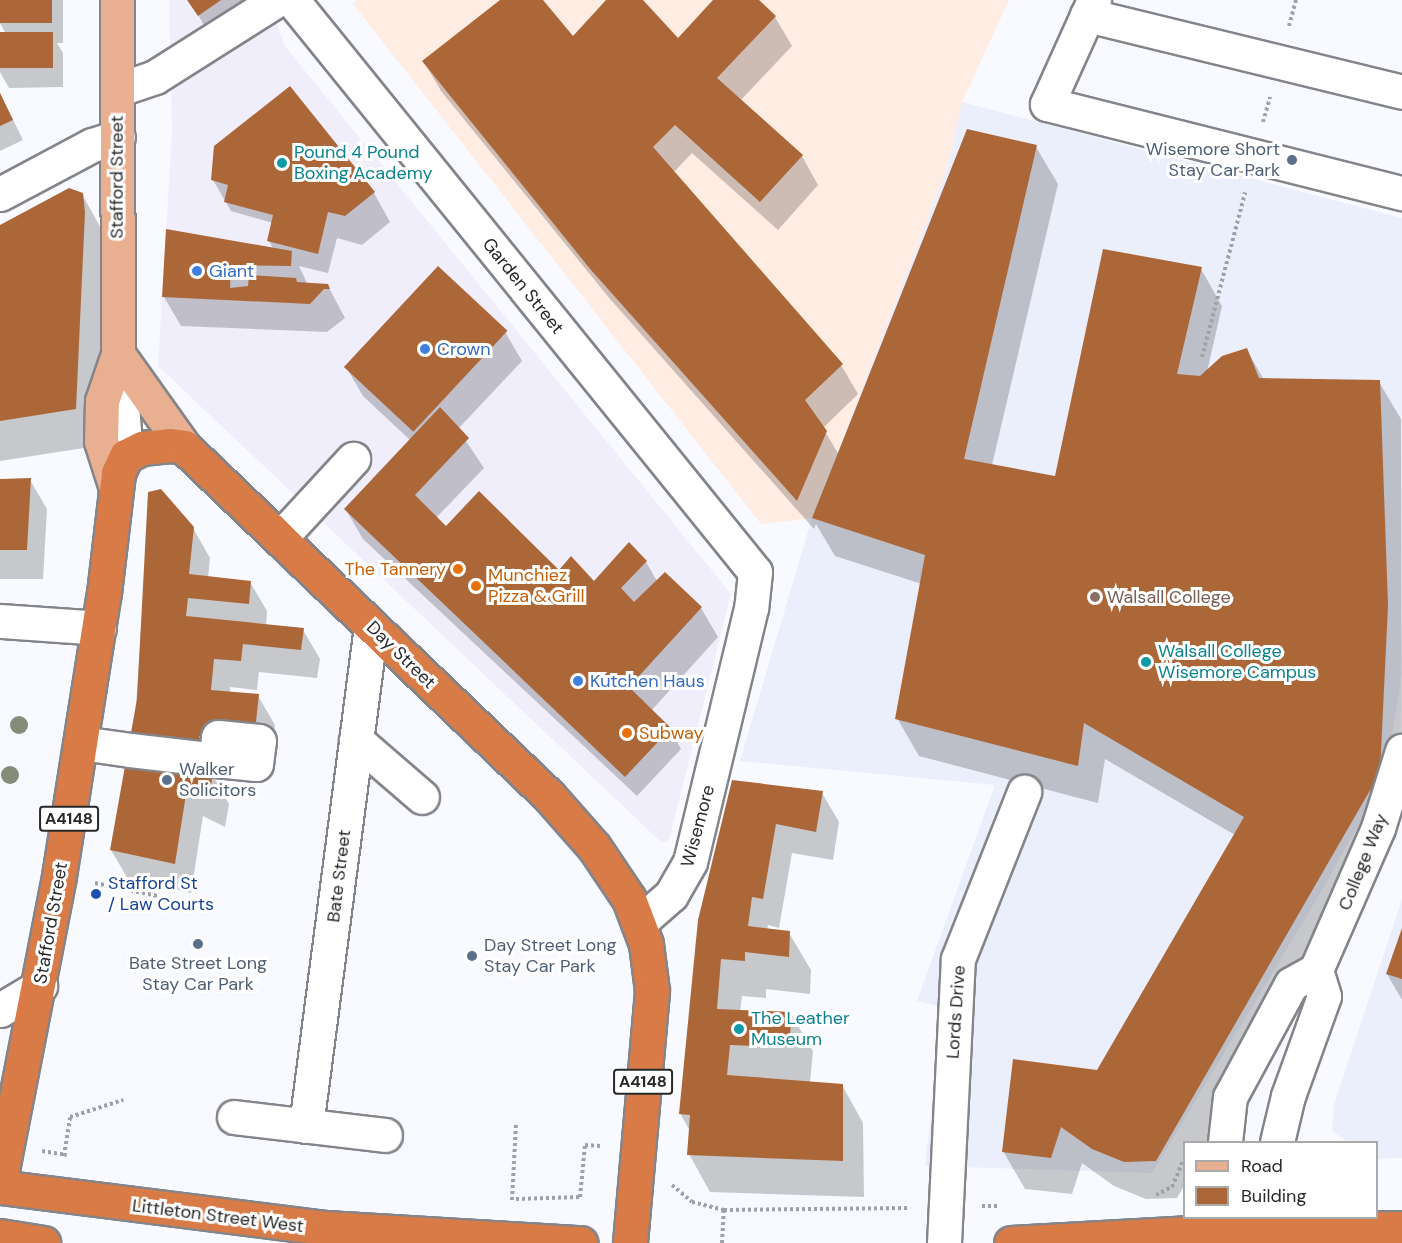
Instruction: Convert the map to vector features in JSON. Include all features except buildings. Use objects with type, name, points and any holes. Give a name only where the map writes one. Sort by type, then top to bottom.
[{"type":"highway","points":[[121,471],[156,445],[184,447]]},
{"type":"highway","name":"Day Street","points":[[184,447],[568,817],[614,874],[639,923]]},
{"type":"highway","name":"Stafford Street","points":[[0,1180],[59,876],[99,628],[121,471]]},
{"type":"highway","name":"A4148","points":[[630,1243],[651,991],[646,944],[639,923]]},
{"type":"highway","points":[[0,1051],[38,993]]},
{"type":"highway","name":"Littleton Street West","points":[[0,1187],[326,1228],[581,1243]]},
{"type":"highway","points":[[1011,1243],[1223,1230],[1402,1228]]},
{"type":"highway","points":[[0,1236],[43,1243]]},
{"type":"main road","name":"Stafford Street","points":[[117,0],[118,354]]},
{"type":"main road","points":[[118,354],[184,447]]},
{"type":"street","points":[[117,90],[155,77],[277,0]]},
{"type":"street","name":"Garden Street","points":[[292,0],[755,573]]},
{"type":"street","points":[[1402,92],[1090,8],[1047,104],[1402,193]]},
{"type":"street","points":[[0,194],[92,145],[117,137]]},
{"type":"street","points":[[118,354],[121,471]]},
{"type":"street","points":[[280,538],[353,459]]},
{"type":"street","name":"Wisemore","points":[[639,923],[671,895],[690,862],[751,608],[755,573]]},
{"type":"street","points":[[0,621],[99,628]]},
{"type":"street","name":"Bate Street","points":[[306,1125],[371,626]]},
{"type":"street","points":[[356,740],[422,797]]},
{"type":"street","points":[[81,743],[216,760]]},
{"type":"street","name":"College Way","points":[[1316,970],[1378,828],[1402,751]]},
{"type":"street","name":"Lords Drive","points":[[944,1243],[943,1208],[958,959],[1024,792]]},
{"type":"street","points":[[1225,1141],[1230,1097],[1246,1065],[1291,984],[1316,970],[1324,996],[1288,1096],[1277,1141]]},
{"type":"street","points":[[0,1010],[38,993]]},
{"type":"street","points":[[234,1117],[385,1135]]},
{"type":"path","points":[[59,876],[158,896]]},
{"type":"path","points":[[64,1154],[70,1117],[123,1100]]},
{"type":"path","points":[[512,1200],[516,1124]]},
{"type":"path","points":[[1176,1181],[1183,1164]]},
{"type":"path","points":[[504,1200],[548,1196]]},
{"type":"path","points":[[722,1243],[724,1210],[943,1208]]},
{"type":"shaded area","points":[[169,0],[268,0],[285,46],[731,594],[669,840],[662,843],[158,366],[172,133]]},
{"type":"shaded area","points":[[357,0],[1009,0],[962,102],[948,166],[812,518],[761,524],[353,4]]},
{"type":"shaded area","name":"Walsall College","points":[[962,102],[1402,218],[1402,675],[1385,777],[1321,892],[1152,1173],[925,1166],[943,1007],[917,1001],[995,785],[740,761],[812,518],[948,166]]},
{"type":"shaded area","points":[[1402,899],[1402,1158],[1378,1159],[1378,1141],[1347,1141],[1332,1131],[1334,1105]]},
{"type":"place","name":"Wisemore Short Stay Car Park","points":[[1292,160]]},
{"type":"place","name":"Pound 4 Pound Boxing Academy","points":[[282,163]]},
{"type":"place","name":"Giant","points":[[197,271]]},
{"type":"place","name":"Crown","points":[[425,349]]},
{"type":"place","name":"The Tannery","points":[[458,569]]},
{"type":"place","name":"Munchiez Pizza & Grill","points":[[476,586]]},
{"type":"place","name":"Walsall College","points":[[1095,597]]},
{"type":"place","name":"Walsall College Wisemore Campus","points":[[1146,662]]},
{"type":"place","name":"Kutchen Haus","points":[[578,681]]},
{"type":"place","name":"Subway","points":[[627,733]]},
{"type":"place","name":"Walker Solicitors","points":[[167,780]]},
{"type":"place","name":"Stafford St / Law Courts","points":[[96,894]]},
{"type":"place","name":"Bate Street Long Stay Car Park","points":[[198,944]]},
{"type":"place","name":"Day Street Long Stay Car Park","points":[[472,956]]},
{"type":"place","name":"The Leather Museum","points":[[739,1029]]}]
